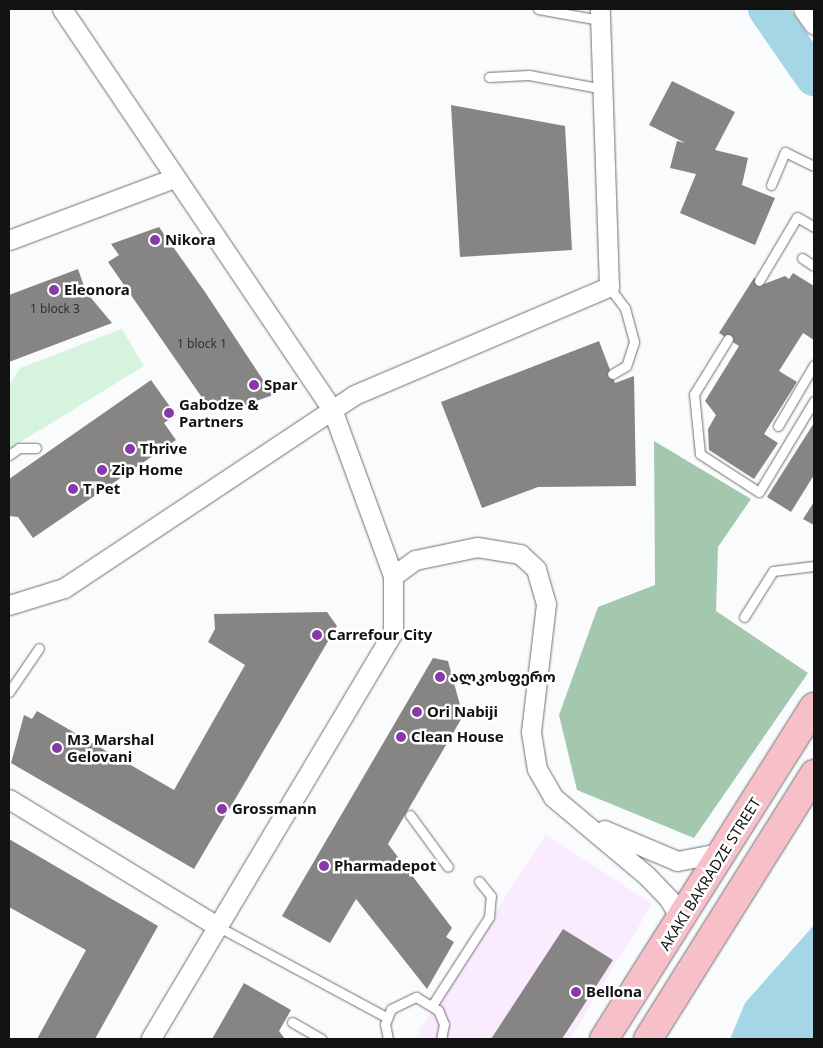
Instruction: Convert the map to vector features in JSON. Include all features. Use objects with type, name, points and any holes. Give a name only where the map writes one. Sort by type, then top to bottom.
[{"type":"main road","name":"AKAKI BAKRADZE STREET","points":[[604,1039],[814,707]]},
{"type":"main road","points":[[648,1039],[814,774]]},
{"type":"street","points":[[62,9],[332,410],[394,576],[394,632],[150,1039]]},
{"type":"street","points":[[803,9],[814,26]]},
{"type":"street","points":[[9,605],[64,588],[354,395],[609,287],[600,14]]},
{"type":"street","points":[[9,240],[174,178]]},
{"type":"street","points":[[394,576],[415,560],[477,547],[520,554],[536,569],[546,604],[532,751],[553,797],[586,823],[652,881],[681,920]]},
{"type":"street","points":[[11,804],[217,926]]},
{"type":"street","points":[[586,823],[677,860],[724,852]]},
{"type":"lane","points":[[538,9],[600,14]]},
{"type":"lane","points":[[490,77],[529,75],[603,89]]},
{"type":"lane","points":[[771,185],[785,152],[814,166]]},
{"type":"lane","points":[[759,281],[797,217],[814,227]]},
{"type":"lane","points":[[802,258],[814,266]]},
{"type":"lane","points":[[609,287],[625,308],[634,342],[626,366],[612,374]]},
{"type":"lane","points":[[728,339],[694,394],[700,454],[759,492],[814,401]]},
{"type":"lane","points":[[778,426],[814,366]]},
{"type":"lane","points":[[9,455],[27,446],[36,448]]},
{"type":"lane","points":[[744,616],[773,571],[814,566]]},
{"type":"lane","points":[[9,692],[39,648]]},
{"type":"lane","points":[[410,815],[448,867]]},
{"type":"lane","points":[[433,1004],[489,916],[490,896],[479,881]]},
{"type":"lane","points":[[217,926],[386,1017]]},
{"type":"lane","points":[[386,1017],[406,998],[433,1004],[444,1024],[441,1039]]},
{"type":"lane","points":[[386,1017],[388,1039]]},
{"type":"lane","points":[[292,1022],[321,1039]]},
{"type":"shaded area","points":[[546,834],[652,904],[570,1039],[414,1039]]},
{"type":"green space","points":[[122,329],[144,366],[9,449],[9,385],[20,368]]},
{"type":"green space","points":[[654,441],[751,499],[718,547],[716,611],[808,673],[694,838],[577,790],[559,715],[598,607],[655,585]]},
{"type":"water","points":[[814,925],[814,1039],[730,1039],[745,1003]]},
{"type":"building","points":[[672,81],[735,112],[715,150],[748,158],[742,185],[775,198],[755,245],[680,213],[696,174],[670,168],[677,141],[685,143],[649,125]]},
{"type":"building","points":[[451,105],[565,126],[572,250],[460,257]]},
{"type":"building","points":[[159,227],[205,292],[273,395],[231,410],[225,403],[212,412],[108,262],[119,255],[111,244]]},
{"type":"building","points":[[78,269],[86,292],[112,323],[9,362],[9,295]]},
{"type":"building","points":[[793,273],[814,286],[814,340],[803,333],[779,371],[797,382],[764,434],[778,443],[754,479],[709,450],[708,429],[716,415],[705,401],[739,346],[719,333],[754,278],[764,284],[785,276],[789,279]]},
{"type":"building","points":[[599,341],[615,383],[634,376],[636,486],[538,487],[482,508],[441,402]]},
{"type":"building","points":[[151,380],[176,415],[164,423],[176,440],[33,538],[18,517],[9,516],[9,479]]},
{"type":"building","points":[[814,423],[814,475],[791,512],[767,497]]},
{"type":"building","points":[[814,502],[814,525],[803,519]]},
{"type":"building","name":"M3 Marshal Gelovani","points":[[327,612],[337,626],[194,869],[11,763],[24,715],[32,719],[37,711],[174,790],[245,665],[208,642],[215,629],[214,614]]},
{"type":"building","points":[[433,658],[448,661],[463,716],[388,844],[452,928],[446,937],[454,942],[427,989],[356,899],[330,943],[282,916]]},
{"type":"building","points":[[9,839],[158,926],[95,1039],[37,1039],[86,950],[9,907]]},
{"type":"building","points":[[563,929],[613,960],[562,1039],[491,1039]]},
{"type":"building","points":[[244,983],[291,1010],[279,1031],[285,1039],[212,1039]]},
{"type":"waterway","points":[[767,9],[814,77]]},
{"type":"place","name":"Nikora","points":[[155,240]]},
{"type":"place","name":"Eleonora","points":[[54,290]]},
{"type":"place","name":"Spar","points":[[254,385]]},
{"type":"place","name":"Gabodze & Partners","points":[[169,413]]},
{"type":"place","name":"Thrive","points":[[130,449]]},
{"type":"place","name":"Zip Home","points":[[102,470]]},
{"type":"place","name":"T Pet","points":[[73,489]]},
{"type":"place","name":"Carrefour City","points":[[317,635]]},
{"type":"place","name":"ალკოსფერო","points":[[440,677]]},
{"type":"place","name":"Ori Nabiji","points":[[417,712]]},
{"type":"place","name":"Clean House","points":[[401,737]]},
{"type":"place","name":"M3 Marshal Gelovani","points":[[57,748]]},
{"type":"place","name":"Grossmann","points":[[222,809]]},
{"type":"place","name":"Pharmadepot","points":[[324,866]]},
{"type":"place","name":"Bellona","points":[[576,992]]}]
